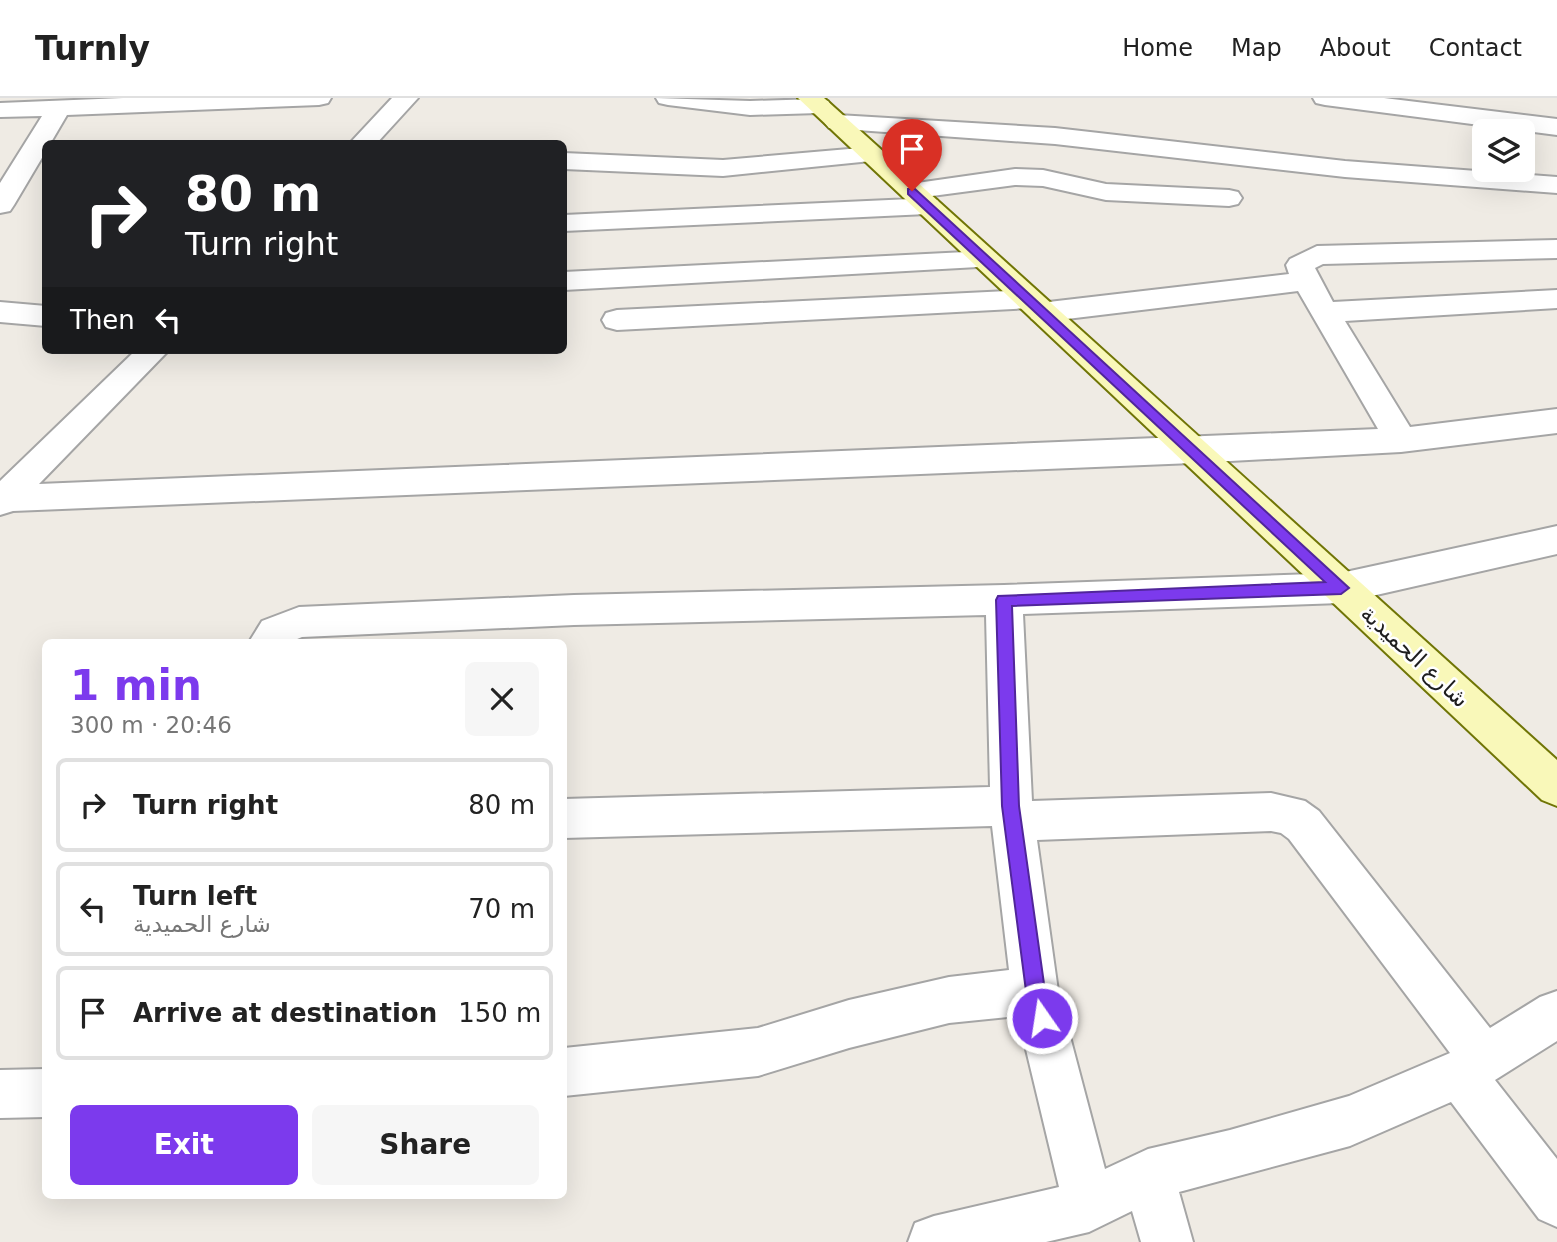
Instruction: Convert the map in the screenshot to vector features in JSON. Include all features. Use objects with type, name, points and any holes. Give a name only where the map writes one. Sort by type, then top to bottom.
[{"type":"street","points":[[0,110],[318,98]]},
{"type":"street","points":[[365,140],[406,98]]},
{"type":"street","points":[[668,98],[750,108],[822,109],[1345,169],[1557,185]]},
{"type":"street","points":[[1325,98],[1557,127]]},
{"type":"street","points":[[43,140],[60,106]]},
{"type":"street","name":"شارع الحميدية","points":[[822,109],[1557,787]]},
{"type":"street","points":[[15,195],[42,142]]},
{"type":"street","points":[[567,161],[723,168],[872,155]]},
{"type":"street","points":[[567,223],[919,198],[1024,177],[1065,181],[1106,192],[1229,198]]},
{"type":"street","points":[[1401,440],[1327,312],[1306,281],[1300,265],[1317,255],[1557,249]]},
{"type":"street","points":[[567,281],[986,260]]},
{"type":"street","points":[[617,320],[1035,305],[1306,281]]},
{"type":"street","points":[[1327,312],[1557,299]]},
{"type":"street","points":[[0,312],[42,316]]},
{"type":"street","points":[[2,500],[151,354]]},
{"type":"street","points":[[2,500],[1193,451],[1401,440],[1557,421]]},
{"type":"street","points":[[270,639],[275,632],[299,622],[574,610],[1004,600],[1341,588],[1557,540]]},
{"type":"street","points":[[1004,600],[1012,814],[1035,991],[1089,1206]]},
{"type":"street","points":[[567,819],[1271,812],[1290,815],[1304,825],[1473,1067],[1557,1201]]},
{"type":"street","points":[[567,1072],[758,1052],[849,1024],[949,1000],[1035,991]]},
{"type":"street","points":[[934,1242],[1089,1206],[1148,1174],[1230,1155],[1350,1121],[1473,1067],[1557,1014]]},
{"type":"street","points":[[0,1094],[42,1093]]},
{"type":"street","points":[[1148,1174],[1167,1242]]},
{"type":"route","points":[[912,191],[1341,588],[1004,600],[1011,806],[1035,991],[1042,1018]]}]
